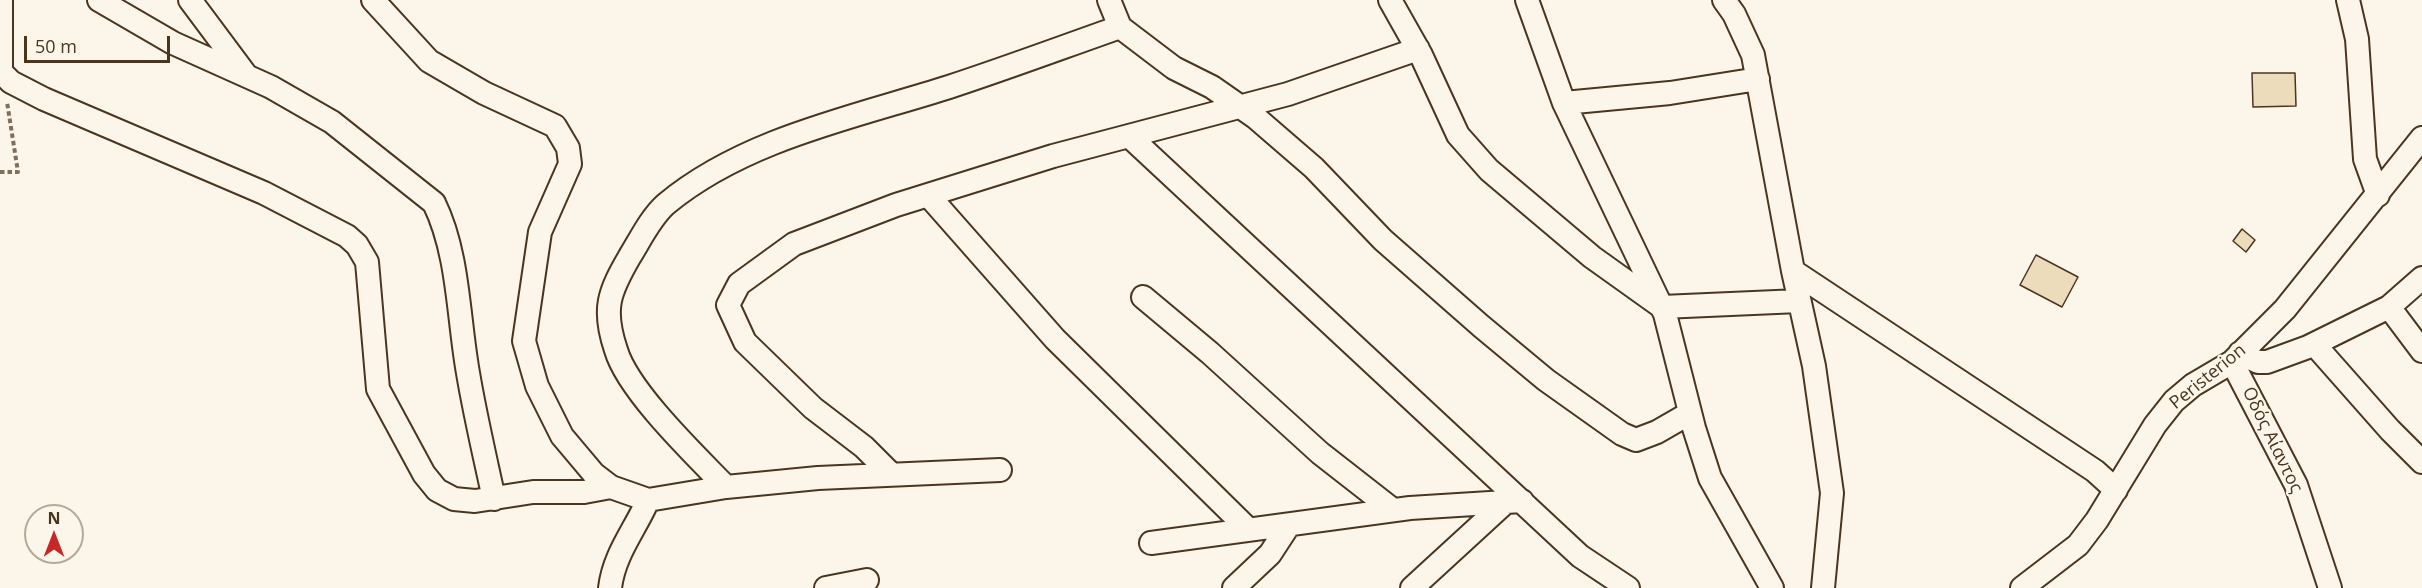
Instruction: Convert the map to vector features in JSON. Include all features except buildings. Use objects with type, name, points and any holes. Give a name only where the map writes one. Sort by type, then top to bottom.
[{"type":"street","points":[[1,0],[1,72],[11,82],[44,99],[264,193],[347,236],[357,245],[367,262],[378,389],[407,446],[437,490],[454,499],[475,501],[533,492],[584,492],[611,487]]},
{"type":"street","points":[[99,0],[172,43],[247,76],[332,122],[434,203],[444,222],[468,374],[494,499]]},
{"type":"street","points":[[190,0],[247,76]]},
{"type":"street","points":[[373,0],[429,61],[484,93],[555,126],[568,148],[570,164],[540,232],[524,341],[537,386],[562,436],[594,474],[611,487],[648,500],[726,487],[890,473],[1000,470]]},
{"type":"street","points":[[1109,0],[1120,27],[1174,68],[1212,87],[1240,107],[1314,168],[1383,240],[1546,380],[1622,434],[1636,440],[1657,432],[1690,413]]},
{"type":"street","points":[[1390,0],[1418,49],[1458,135],[1489,170],[1592,257],[1662,308],[1799,301]]},
{"type":"street","points":[[1527,0],[1564,103],[1662,308],[1710,478],[1772,588]]},
{"type":"street","points":[[1724,0],[1734,14],[1753,55],[1793,271],[1814,366],[1832,494],[1823,588]]},
{"type":"street","points":[[2348,0],[2357,39],[2366,159],[2378,195]]},
{"type":"street","points":[[726,487],[633,384],[616,351],[608,298],[642,236],[665,206],[708,176],[756,151],[1120,27]]},
{"type":"street","points":[[890,473],[864,447],[813,408],[745,342],[728,304],[739,284],[794,244],[928,195],[1053,156],[1288,94],[1418,49]]},
{"type":"street","points":[[1564,103],[1670,93],[1758,79]]},
{"type":"street","points":[[1129,136],[1515,500],[1580,556],[1628,588]]},
{"type":"street","name":"Peristerion","points":[[2022,588],[2078,545],[2116,490],[2155,425],[2174,401],[2193,385],[2236,357],[2285,309],[2422,138]]},
{"type":"street","points":[[928,195],[1054,339],[1249,530]]},
{"type":"street","points":[[1793,271],[2095,471],[2116,490]]},
{"type":"street","points":[[2236,357],[2267,362],[2314,344],[2389,308],[2422,278]]},
{"type":"street","points":[[1143,297],[1210,353],[1320,453],[1393,510]]},
{"type":"street","points":[[2389,308],[2422,351]]},
{"type":"street","points":[[2314,344],[2383,423],[2422,462]]},
{"type":"street","name":"Οδός Αίαντος","points":[[2236,357],[2296,485],[2330,588]]},
{"type":"street","points":[[610,588],[611,575],[622,546],[639,522],[648,500]]},
{"type":"street","points":[[1151,543],[1393,510],[1515,500]]},
{"type":"street","points":[[1412,588],[1515,500]]},
{"type":"street","points":[[1234,588],[1270,554],[1289,525]]},
{"type":"street","points":[[826,588],[867,580]]},
{"type":"path","points":[[0,172],[18,172],[1,72]]}]
